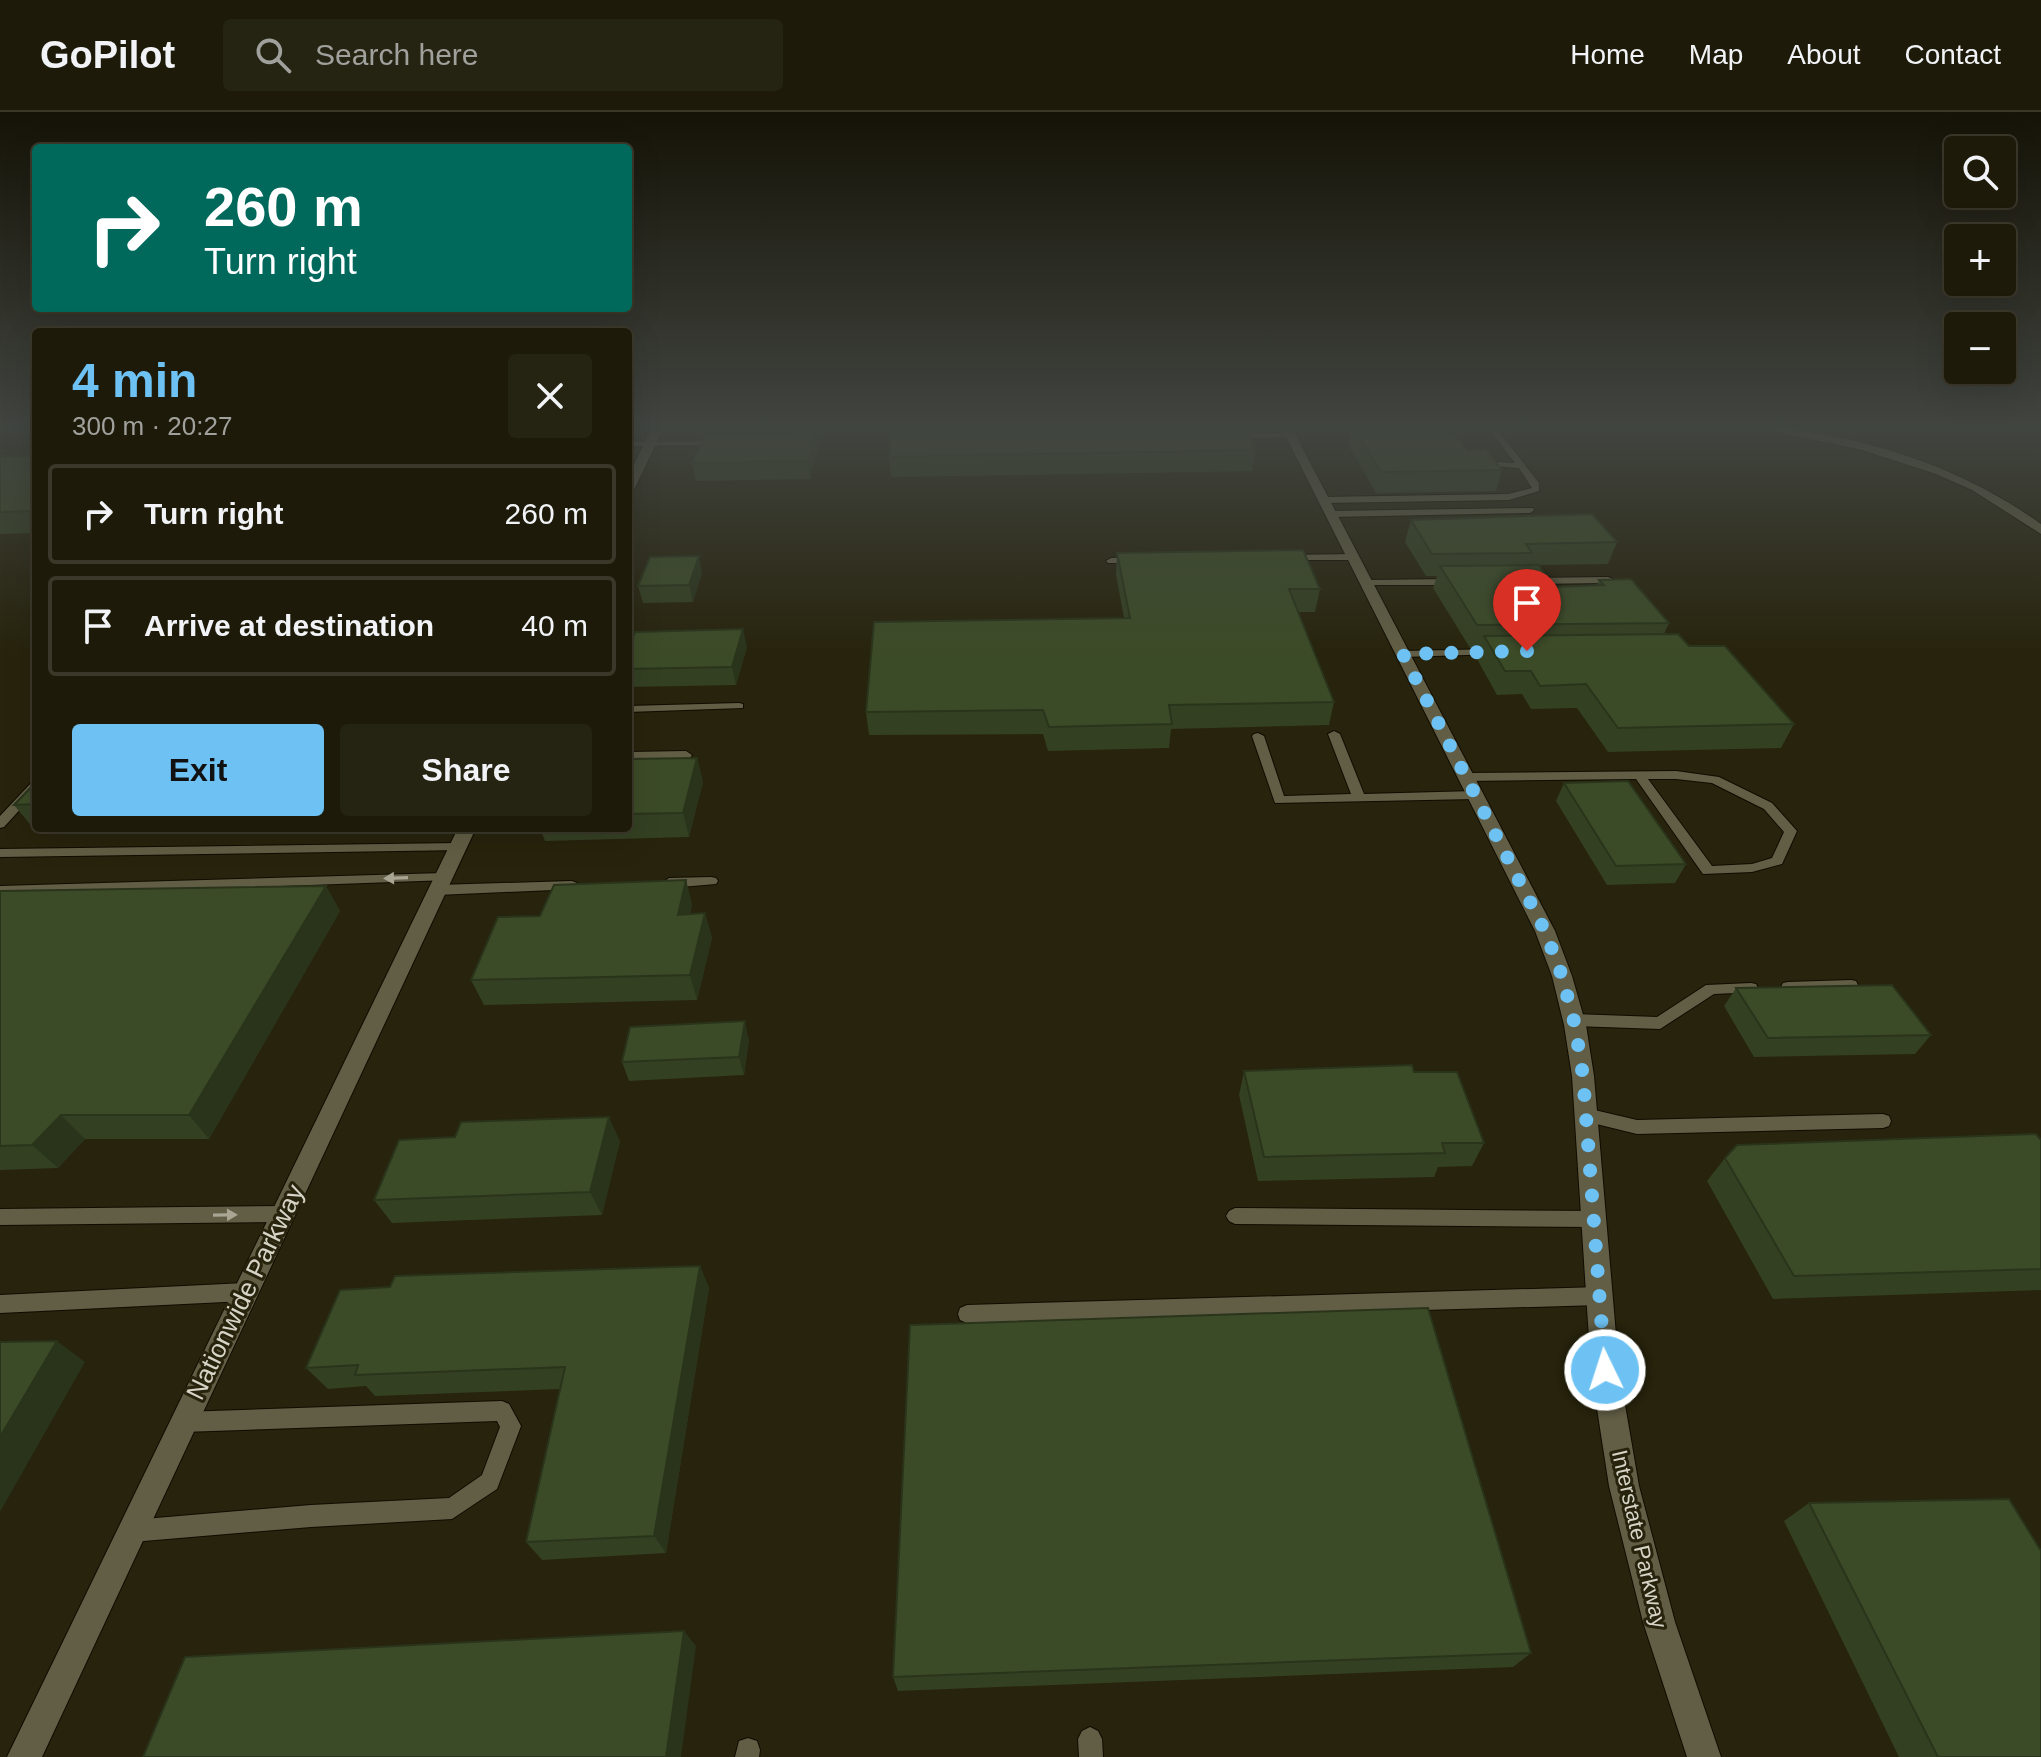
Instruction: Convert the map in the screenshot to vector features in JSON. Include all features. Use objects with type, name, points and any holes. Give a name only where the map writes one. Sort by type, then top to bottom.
[{"type":"street","name":"Interstate Parkway","points":[[1323,502],[1545,931],[1562,976],[1574,1020],[1586,1115],[1605,1370],[1624,1486],[1659,1622],[1704,1757]]},
{"type":"street","points":[[2000,502],[2041,530]]},
{"type":"street","name":"Nationwide Parkway","points":[[24,1757],[462,838]]},
{"type":"lane","points":[[1326,507],[1422,502]]},
{"type":"lane","points":[[1326,507],[1530,510]]},
{"type":"lane","points":[[1276,558],[1353,557]]},
{"type":"lane","points":[[1111,561],[1141,560]]},
{"type":"lane","points":[[1517,581],[1608,580],[1623,585]]},
{"type":"lane","points":[[1366,583],[1472,582]]},
{"type":"lane","points":[[1403,654],[1511,652]]},
{"type":"lane","points":[[632,709],[739,706]]},
{"type":"lane","points":[[1334,734],[1359,798]]},
{"type":"lane","points":[[1258,736],[1279,800],[1359,798],[1470,786],[1640,776],[1676,775],[1715,780],[1768,806],[1791,831],[1777,861],[1752,868],[1708,871],[1640,776]]},
{"type":"lane","points":[[632,756],[686,755]]},
{"type":"lane","points":[[0,824],[32,789]]},
{"type":"lane","points":[[0,853],[462,838]]},
{"type":"lane","points":[[0,891],[349,880],[589,885]]},
{"type":"lane","points":[[650,883],[711,881]]},
{"type":"lane","points":[[1574,1020],[1660,1023],[1711,989],[1851,985]]},
{"type":"lane","points":[[1586,1115],[1637,1127],[1883,1121]]},
{"type":"lane","points":[[0,1217],[283,1214]]},
{"type":"lane","points":[[1235,1216],[1594,1219]]},
{"type":"lane","points":[[0,1304],[245,1292]]},
{"type":"lane","points":[[967,1314],[1600,1296]]},
{"type":"lane","points":[[131,1531],[452,1508],[490,1482],[511,1426],[502,1411],[183,1422]]},
{"type":"building","points":[[0,502],[32,502],[32,511],[0,512]]},
{"type":"building","points":[[1592,514],[1617,542],[1526,544],[1532,553],[1432,554],[1411,520]]},
{"type":"building","points":[[1303,550],[1320,589],[1289,589],[1334,702],[1169,705],[1172,724],[1049,727],[1043,710],[866,712],[874,622],[1130,618],[1117,553]]},
{"type":"building","points":[[699,556],[689,585],[638,586],[650,557]]},
{"type":"building","points":[[1539,565],[1554,587],[1604,585],[1599,580],[1631,579],[1669,623],[1477,625],[1440,566]]},
{"type":"building","points":[[743,629],[732,667],[632,669],[635,632]]},
{"type":"building","points":[[1678,634],[1689,646],[1725,646],[1794,724],[1618,728],[1586,684],[1540,686],[1531,671],[1505,671],[1484,636]]},
{"type":"building","points":[[697,758],[683,813],[632,814],[632,759]]},
{"type":"building","points":[[1628,781],[1686,864],[1616,866],[1564,783]]},
{"type":"building","points":[[32,786],[32,804],[14,805]]},
{"type":"building","points":[[686,880],[678,915],[705,913],[690,975],[471,980],[498,917],[540,916],[554,885]]},
{"type":"building","points":[[326,886],[189,1115],[61,1115],[32,1145],[0,1146],[0,891]]},
{"type":"building","points":[[1892,985],[1931,1035],[1768,1038],[1736,988]]},
{"type":"building","points":[[745,1021],[739,1057],[622,1062],[630,1027]]},
{"type":"building","points":[[1412,1065],[1414,1072],[1457,1072],[1484,1143],[1442,1143],[1445,1153],[1264,1157],[1244,1071]]},
{"type":"building","points":[[609,1117],[590,1192],[374,1200],[399,1140],[455,1137],[461,1122]]},
{"type":"building","points":[[2036,1134],[2041,1140],[2041,1269],[1794,1276],[1725,1158],[1737,1145]]},
{"type":"building","points":[[700,1266],[654,1536],[526,1542],[565,1367],[355,1375],[358,1365],[306,1368],[340,1290],[390,1287],[395,1276]]},
{"type":"building","points":[[1428,1308],[1531,1653],[893,1677],[910,1325]]},
{"type":"building","points":[[57,1341],[0,1437],[0,1342]]},
{"type":"building","points":[[2009,1499],[2041,1551],[2041,1757],[1938,1757],[1809,1503]]},
{"type":"building","points":[[684,1631],[666,1757],[143,1757],[185,1657]]},
{"type":"route","points":[[1527,651],[1403,654],[1545,931],[1562,976],[1575,1025],[1583,1076],[1605,1370]]}]
